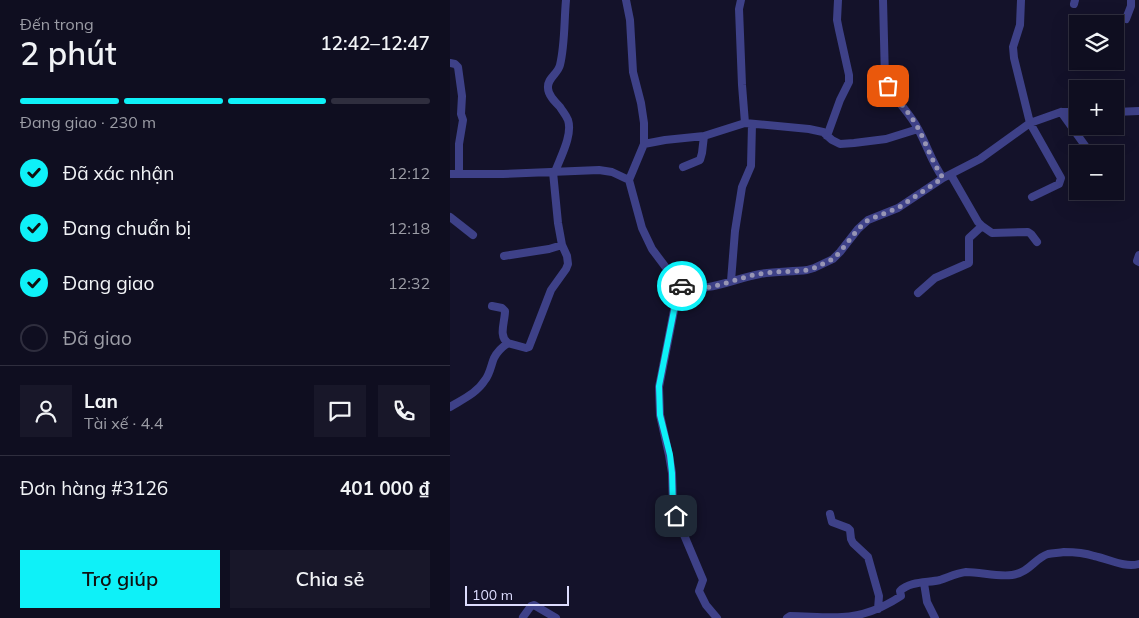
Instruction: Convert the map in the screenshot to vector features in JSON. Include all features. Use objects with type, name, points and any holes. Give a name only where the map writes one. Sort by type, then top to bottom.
[{"type":"street","points":[[492,306],[502,308],[505,311],[502,336],[504,340],[508,343],[526,348],[529,347],[551,290],[566,270],[568,264],[558,223],[554,172],[568,136],[569,125],[567,118],[549,93],[548,85],[560,66],[566,0]]},
{"type":"street","points":[[626,0],[630,20],[633,72],[644,124],[644,144],[630,180],[642,228],[652,249],[679,285],[686,287],[708,288],[760,274],[814,268],[833,259],[868,220],[898,208],[980,159],[1030,123],[1061,112],[1069,112]]},
{"type":"street","points":[[731,282],[735,231],[742,187],[751,166],[748,123],[742,85],[739,9],[741,0]]},
{"type":"street","points":[[828,136],[840,100],[849,82],[837,20],[838,0]]},
{"type":"street","points":[[884,0],[886,79],[888,86],[911,117],[936,168],[947,177],[982,226],[992,232],[1028,232],[1037,242]]},
{"type":"street","points":[[1021,0],[1020,25],[1013,53],[1030,123],[1061,178],[1059,184],[1032,197]]},
{"type":"street","points":[[1126,19],[1131,0]]},
{"type":"street","points":[[450,63],[458,67],[462,96],[461,114],[463,120],[459,144],[459,174]]},
{"type":"street","points":[[1124,112],[1139,111]]},
{"type":"street","points":[[1061,112],[1085,145]]},
{"type":"street","points":[[644,144],[704,136],[748,123],[823,132],[840,144],[854,144],[886,138],[918,129]]},
{"type":"street","points":[[683,167],[700,160],[704,136]]},
{"type":"street","points":[[450,174],[599,170],[612,172],[630,180]]},
{"type":"street","points":[[450,217],[473,234]]},
{"type":"street","points":[[918,293],[935,278],[969,263],[969,238],[982,226]]},
{"type":"street","points":[[504,256],[549,249],[562,245]]},
{"type":"street","points":[[1139,254],[1137,261],[1139,262]]},
{"type":"street","points":[[679,285],[659,386],[660,415],[670,455],[673,506],[703,580],[699,591],[701,597],[717,618]]},
{"type":"street","points":[[450,407],[466,398],[484,383],[494,357],[508,343]]},
{"type":"street","points":[[830,514],[832,522],[850,530],[853,543],[868,557],[879,596],[878,609]]},
{"type":"street","points":[[787,618],[790,616],[842,617],[866,613],[887,605],[900,596],[900,591],[903,588],[913,584],[939,580],[958,573],[967,572],[1003,576],[1012,575],[1026,570],[1048,554],[1080,553],[1131,566],[1139,564]]},
{"type":"street","points":[[924,583],[927,602],[934,618]]},
{"type":"street","points":[[524,617],[531,606],[534,605],[556,618]]},
{"type":"way so far","points":[[682,286],[708,288],[760,274],[814,268],[833,259],[868,220],[898,208],[943,178],[936,168],[911,117],[888,86]]},
{"type":"route","points":[[676,516],[673,506],[670,455],[660,415],[659,386],[679,285],[682,286]]}]
